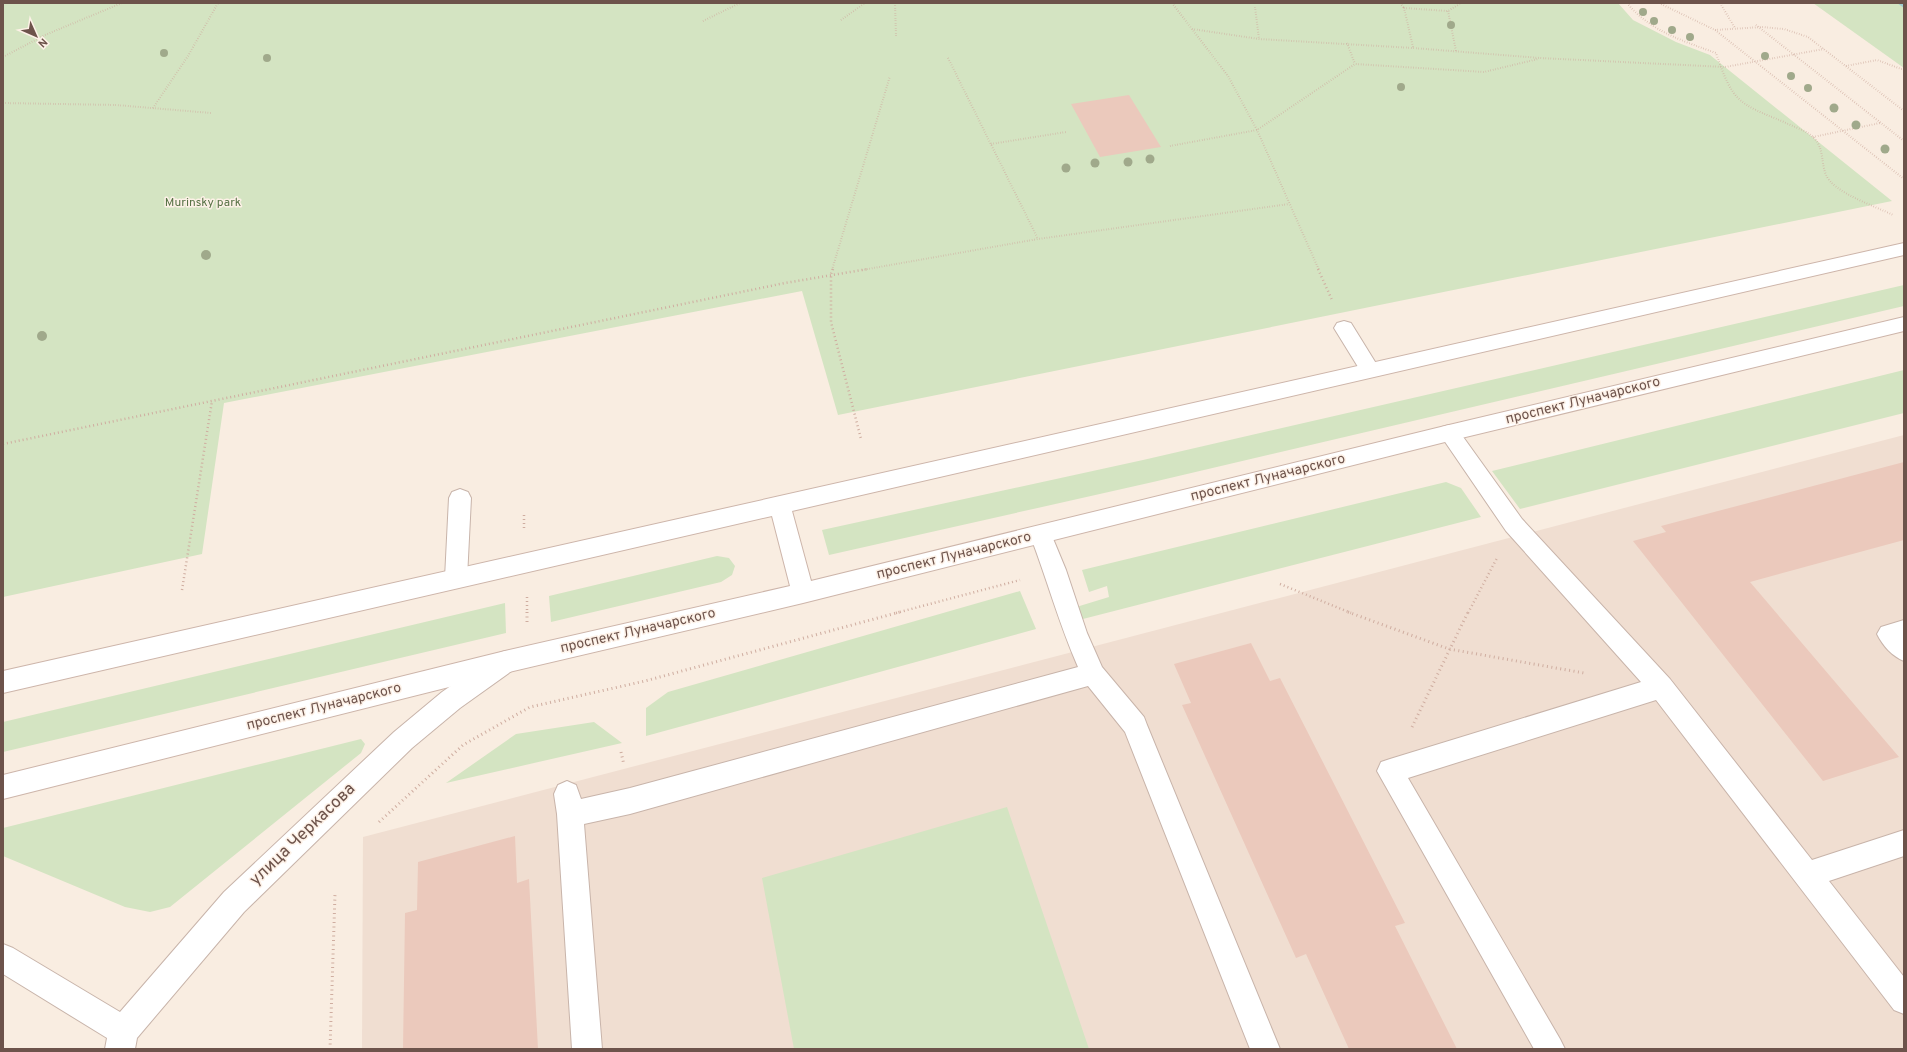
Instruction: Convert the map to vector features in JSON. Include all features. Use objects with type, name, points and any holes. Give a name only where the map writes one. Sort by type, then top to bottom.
[{"type":"main road","points":[[3,682],[1904,249]]},
{"type":"main road","name":"проспект Луначарского","points":[[3,787],[505,662],[803,593],[1449,433],[1904,324]]},
{"type":"main road","points":[[1344,328],[1370,370]]},
{"type":"main road","points":[[1449,433],[1514,525],[1661,687],[1904,1000]]},
{"type":"main road","points":[[456,578],[460,498]]},
{"type":"main road","points":[[780,506],[803,593]]},
{"type":"main road","points":[[1041,535],[1055,570],[1075,633],[1093,674],[1134,725],[1265,1049]]},
{"type":"main road","points":[[1904,630],[1889,634],[1904,650]]},
{"type":"main road","name":"улица Черкасова","points":[[3,958],[121,1040],[240,896],[403,740],[451,700],[505,662]]},
{"type":"main road","points":[[587,1049],[569,804],[630,801],[1093,674]]},
{"type":"main road","points":[[1550,1049],[1390,771],[1661,687]]},
{"type":"main road","points":[[1807,875],[1904,843]]},
{"type":"path","points":[[3,57],[46,35],[122,3]]},
{"type":"path","points":[[153,108],[188,56],[218,3]]},
{"type":"path","points":[[703,21],[740,3]]},
{"type":"path","points":[[841,20],[866,3]]},
{"type":"path","points":[[895,3],[896,36]]},
{"type":"path","points":[[1172,3],[1228,76],[1256,130],[1344,328]]},
{"type":"path","points":[[1400,3],[1404,8],[1413,48]]},
{"type":"path","points":[[1404,8],[1448,11],[1460,3]]},
{"type":"path","points":[[1627,3],[1637,16],[1650,25],[1716,53],[1726,80],[1738,101],[1748,108],[1796,128],[1812,137],[1822,148],[1824,170],[1828,179],[1846,193],[1893,215]]},
{"type":"path","points":[[1660,3],[1715,30],[1904,179]]},
{"type":"path","points":[[1720,3],[1734,28]]},
{"type":"path","points":[[1255,6],[1258,39]]},
{"type":"path","points":[[1448,11],[1456,51]]},
{"type":"path","points":[[1715,30],[1755,25],[1794,32],[1808,38],[1824,49],[1904,111]]},
{"type":"path","points":[[1755,25],[1904,141]]},
{"type":"path","points":[[1192,29],[1258,39],[1347,43],[1540,58],[1720,66],[1756,62],[1824,49]]},
{"type":"path","points":[[1347,43],[1355,64]]},
{"type":"path","points":[[948,58],[1038,239]]},
{"type":"path","points":[[1170,146],[1256,130],[1355,64],[1484,72],[1540,58]]},
{"type":"path","points":[[1846,66],[1877,60],[1904,70]]},
{"type":"path","points":[[861,439],[832,322],[831,274],[890,76]]},
{"type":"path","points":[[3,103],[116,105],[211,113]]},
{"type":"path","points":[[1812,137],[1880,123]]},
{"type":"path","points":[[990,144],[1066,132]]},
{"type":"path","points":[[3,444],[831,274],[1038,239],[1289,204]]},
{"type":"path","points":[[182,590],[212,401]]},
{"type":"path","points":[[524,515],[524,530]]},
{"type":"path","points":[[1390,771],[1449,649],[1514,525]]},
{"type":"path","points":[[379,822],[464,745],[530,707],[645,681],[1055,570]]},
{"type":"path","points":[[1280,584],[1325,604],[1449,649],[1590,674]]},
{"type":"path","points":[[526,589],[527,622]]},
{"type":"path","points":[[330,1049],[335,894]]},
{"type":"shaded area","points":[[1904,435],[1904,1049],[362,1049],[363,837]]},
{"type":"green space","name":"Murinsky park","points":[[3,3],[1618,3],[1633,20],[1676,42],[1710,55],[1892,201],[838,415],[802,291],[224,403],[202,554],[3,597]]},
{"type":"green space","points":[[1813,3],[1904,3],[1904,68]]},
{"type":"green space","points":[[1904,285],[1904,306],[1153,482],[829,555],[822,530],[1143,460]]},
{"type":"green space","points":[[1904,370],[1904,413],[1520,509],[1492,471]]},
{"type":"green space","points":[[1446,482],[1461,488],[1481,517],[1079,620],[1073,608],[1109,597],[1107,586],[1089,592],[1082,570]]},
{"type":"green space","points":[[717,556],[729,558],[735,566],[732,575],[721,582],[551,622],[549,596]]},
{"type":"green space","points":[[1020,591],[1036,629],[646,736],[646,708],[668,692]]},
{"type":"green space","points":[[505,603],[506,633],[3,752],[3,722]]},
{"type":"green space","points":[[594,722],[622,743],[446,783],[516,734]]},
{"type":"green space","points":[[361,739],[365,744],[361,753],[170,907],[150,912],[125,907],[3,856],[3,828]]},
{"type":"green space","points":[[1007,807],[1089,1049],[794,1049],[762,878]]},
{"type":"building","points":[[1129,95],[1161,147],[1100,157],[1071,104]]},
{"type":"building","points":[[1904,462],[1904,540],[1750,582],[1899,757],[1823,781],[1633,541],[1666,532],[1661,526]]},
{"type":"building","points":[[1251,643],[1270,681],[1280,678],[1405,923],[1395,926],[1457,1049],[1349,1049],[1306,954],[1296,958],[1182,705],[1191,703],[1174,664]]},
{"type":"building","points":[[515,836],[517,883],[529,879],[538,1049],[403,1049],[405,913],[417,910],[418,862]]}]
